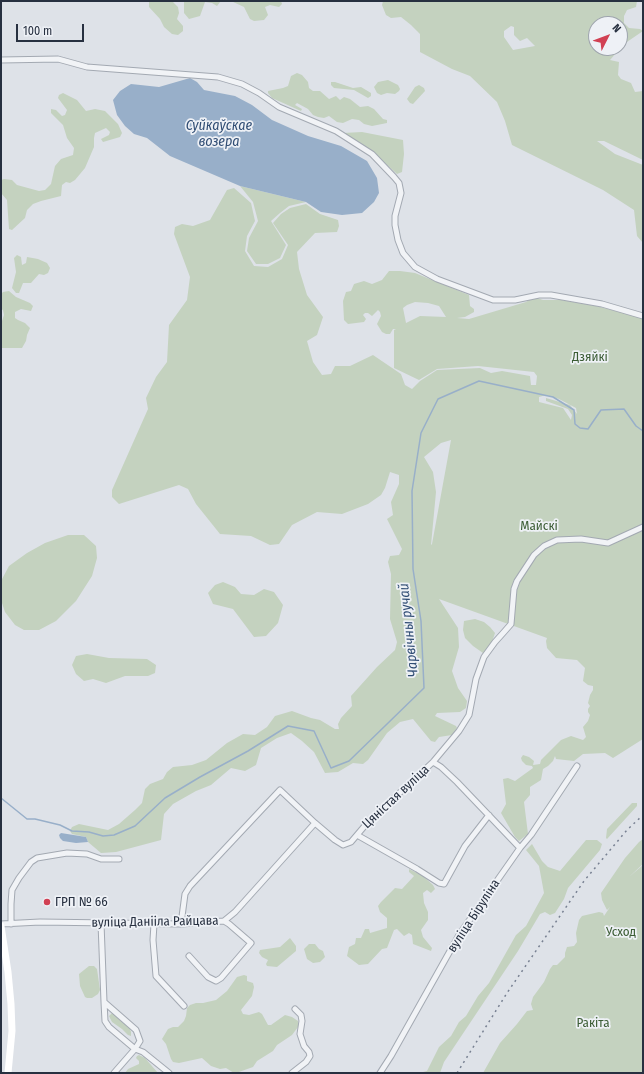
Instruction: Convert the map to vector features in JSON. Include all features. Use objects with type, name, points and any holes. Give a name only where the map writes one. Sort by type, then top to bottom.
[{"type":"main road","points":[[1,925],[11,1004],[12,1031],[8,1073]]},
{"type":"street","points":[[1,60],[58,59],[87,67],[218,77],[242,84],[259,93],[279,107],[336,131],[372,154],[400,183],[401,193],[395,216],[395,224],[398,240],[403,253],[415,266],[437,279],[493,300],[515,300],[539,295],[551,295],[602,304],[643,316]]},
{"type":"street","points":[[433,762],[469,715],[476,679],[484,658],[510,624],[512,599],[517,581],[534,555],[544,546],[557,540],[581,539],[608,543],[643,527]]},
{"type":"street","name":"Цяністая вуліца","points":[[315,823],[343,845],[351,842],[368,822],[433,762],[441,767],[457,782],[520,848]]},
{"type":"street","name":"вуліца Біруліна","points":[[380,1073],[460,935],[520,848],[531,835],[577,766]]},
{"type":"street","points":[[181,924],[185,894],[190,886],[280,790],[315,823]]},
{"type":"street","name":"Цяністая вуліца","points":[[357,835],[439,883],[444,884],[465,846],[489,815]]},
{"type":"street","name":"вуліца Данііла Райцава","points":[[1,925],[40,922],[181,924],[224,921],[235,912],[315,823]]},
{"type":"street","points":[[11,924],[10,904],[12,890],[31,862],[38,858],[67,853],[87,854],[101,859],[119,859]]},
{"type":"street","points":[[189,956],[208,977],[216,981],[221,978],[251,942],[230,924],[224,921]]},
{"type":"street","points":[[101,923],[105,1021],[109,1027],[135,1049],[144,1052],[169,1073]]},
{"type":"street","points":[[154,924],[153,940],[156,976],[184,1006]]},
{"type":"street","points":[[104,1002],[136,1030],[140,1041],[114,1073]]},
{"type":"street","points":[[292,1073],[306,1062],[310,1056],[309,1052],[304,1046],[300,1034],[302,1021],[296,1009]]},
{"type":"green space","points":[[149,1],[173,2],[178,7],[179,13],[177,19],[183,26],[183,31],[178,35],[172,34],[164,27],[160,19],[149,7]]},
{"type":"green space","points":[[184,1],[221,1],[217,6],[212,3],[205,2],[200,16],[189,19],[184,13]]},
{"type":"green space","points":[[231,1],[281,1],[282,4],[279,7],[270,5],[265,7],[268,15],[264,20],[254,21],[250,19],[244,7]]},
{"type":"green space","points":[[383,1],[637,1],[636,7],[627,10],[624,16],[588,16],[588,56],[614,56],[610,60],[619,62],[618,75],[621,79],[631,83],[635,92],[643,91],[643,160],[604,141],[597,141],[615,154],[643,165],[643,243],[637,236],[634,210],[603,190],[512,145],[505,121],[497,102],[470,76],[452,69],[420,52],[420,34],[401,17],[391,18],[386,15],[382,5]],"holes":[[[511,26],[514,27],[514,35],[520,41],[527,38],[535,46],[513,50],[504,37],[504,31]]]},
{"type":"green space","points":[[628,27],[643,31],[628,41]]},
{"type":"green space","points":[[297,73],[302,75],[308,82],[309,88],[313,91],[320,91],[329,99],[336,96],[340,100],[344,97],[350,99],[360,107],[368,106],[374,109],[383,119],[387,120],[387,123],[372,126],[364,124],[359,120],[352,119],[343,123],[337,122],[329,116],[324,118],[313,115],[308,109],[297,103],[295,105],[302,109],[301,111],[272,98],[268,91],[288,86],[291,76]]},
{"type":"green space","points":[[388,80],[398,85],[400,89],[399,91],[395,94],[387,93],[381,95],[377,93],[374,87],[378,82]]},
{"type":"green space","points":[[331,82],[353,88],[361,87],[371,93],[371,96],[368,98],[354,90],[334,88],[331,85]]},
{"type":"green space","points":[[419,85],[424,88],[425,91],[413,104],[410,103],[407,99],[415,87]]},
{"type":"green space","points":[[63,93],[77,100],[86,111],[95,109],[105,111],[118,124],[122,133],[120,137],[103,142],[101,139],[109,135],[110,132],[106,128],[95,133],[94,147],[85,168],[75,180],[70,183],[66,182],[62,185],[61,196],[33,204],[27,210],[25,218],[12,230],[9,229],[7,200],[1,193],[1,180],[12,180],[17,185],[39,191],[45,190],[51,184],[55,166],[61,159],[73,155],[74,148],[67,138],[63,125],[51,113],[51,109],[56,110],[62,116],[65,115],[67,110],[58,98],[59,95]]},
{"type":"green space","points":[[362,132],[403,140],[404,154],[402,172],[397,174],[373,152],[343,133]]},
{"type":"green space","points":[[240,186],[306,202],[289,206],[271,221],[286,245],[280,258],[268,264],[256,264],[247,251],[249,238],[258,221],[253,202]]},
{"type":"green space","points":[[234,188],[251,203],[255,221],[247,236],[245,251],[254,266],[268,267],[282,259],[288,245],[273,223],[281,214],[290,208],[306,204],[320,214],[338,220],[339,226],[337,232],[315,233],[297,252],[299,269],[307,295],[323,317],[317,335],[307,341],[313,362],[322,375],[331,374],[335,366],[350,366],[373,355],[401,374],[405,385],[412,389],[420,381],[437,370],[480,368],[491,373],[502,371],[530,376],[531,385],[536,385],[537,376],[534,372],[478,366],[437,369],[419,380],[394,368],[394,330],[396,329],[393,329],[390,334],[382,332],[377,324],[381,316],[378,310],[372,316],[365,313],[363,315],[366,319],[364,322],[348,324],[344,320],[343,301],[346,292],[351,291],[354,284],[364,281],[372,284],[382,280],[389,271],[415,273],[469,295],[470,306],[474,309],[474,312],[465,317],[457,318],[469,319],[537,298],[543,300],[562,300],[596,306],[643,318],[643,739],[613,758],[605,753],[583,754],[574,761],[556,759],[555,756],[553,761],[543,769],[541,780],[530,787],[530,795],[524,802],[528,834],[519,841],[515,837],[501,813],[506,804],[503,779],[508,778],[515,781],[533,768],[532,766],[526,765],[522,761],[521,758],[523,755],[534,761],[533,765],[540,764],[541,760],[561,740],[571,736],[583,740],[586,737],[583,727],[588,721],[590,715],[588,709],[590,706],[588,703],[593,686],[588,685],[583,681],[585,668],[577,660],[556,658],[547,648],[547,638],[439,599],[458,628],[459,647],[452,671],[458,688],[467,701],[466,708],[460,712],[437,713],[435,716],[456,726],[457,728],[452,735],[439,737],[435,742],[431,741],[413,719],[400,722],[387,733],[368,760],[363,764],[353,763],[338,772],[325,773],[314,752],[291,733],[277,738],[261,748],[256,765],[245,771],[231,768],[211,785],[196,791],[173,804],[164,814],[161,840],[116,852],[101,853],[88,842],[86,837],[72,834],[70,831],[72,827],[79,824],[108,830],[119,824],[142,803],[145,789],[150,784],[163,779],[167,772],[173,767],[192,765],[206,760],[227,743],[243,734],[255,735],[267,727],[275,716],[292,711],[320,720],[335,729],[339,729],[338,724],[341,718],[352,706],[351,696],[377,667],[395,650],[397,642],[390,619],[391,574],[388,562],[390,556],[399,555],[402,549],[387,519],[393,515],[391,502],[399,484],[399,475],[390,472],[381,495],[368,504],[342,514],[317,512],[292,525],[279,544],[270,545],[251,536],[220,534],[196,504],[188,489],[179,485],[119,504],[112,497],[112,490],[148,409],[146,398],[156,377],[167,362],[169,325],[187,300],[190,277],[174,234],[175,227],[182,224],[193,226],[210,220],[227,190]],"holes":[[[415,302],[439,306],[446,317],[420,316],[406,323],[403,308]],[[546,395],[559,399],[576,408],[577,414],[570,405],[546,398],[546,401],[568,409],[572,415],[571,420],[563,408],[539,402],[539,397]],[[451,440],[431,545],[436,492],[433,472],[424,457],[441,443]]]},
{"type":"green space","points":[[17,255],[21,257],[22,265],[26,263],[27,257],[38,259],[47,263],[50,268],[48,273],[44,275],[39,274],[31,283],[23,283],[19,293],[16,293],[12,288],[16,272],[14,258]]},
{"type":"green space","points":[[9,291],[16,297],[30,303],[33,306],[31,311],[21,309],[15,312],[15,318],[25,323],[30,328],[22,348],[1,348],[1,324],[4,315],[3,310],[1,309],[1,294]]},
{"type":"green space","points":[[68,535],[84,535],[96,546],[97,558],[92,576],[76,601],[56,621],[39,630],[24,630],[15,625],[5,612],[1,600],[1,581],[9,566],[27,553],[45,543]]},
{"type":"green space","points":[[223,582],[235,587],[241,594],[254,595],[264,589],[274,592],[283,605],[278,623],[266,636],[254,637],[233,609],[213,604],[208,593],[215,585]]},
{"type":"green space","points":[[475,619],[484,622],[495,633],[491,645],[483,653],[465,638],[463,630],[464,621]]},
{"type":"green space","points":[[87,654],[109,658],[147,659],[156,665],[155,673],[148,676],[125,676],[106,683],[93,679],[84,681],[76,674],[72,665],[76,656]]},
{"type":"green space","points":[[632,803],[637,803],[637,806],[607,839],[607,829]]},
{"type":"green space","name":"Ракіта","points":[[643,839],[643,864],[629,877],[643,865],[643,1073],[483,1073],[500,1043],[527,1011],[533,1010],[531,1004],[533,997],[544,982],[550,969],[553,965],[557,965],[565,957],[567,947],[574,946],[577,942],[576,933],[579,920],[582,916],[599,912],[603,913],[604,916],[610,907],[607,910],[602,900],[601,893],[625,858]]},
{"type":"green space","points":[[586,840],[597,840],[602,844],[600,850],[568,888],[564,899],[555,913],[550,915],[545,912],[540,914],[518,951],[444,1062],[440,1073],[419,1073],[427,1071],[439,1047],[451,1036],[459,1022],[466,1016],[478,996],[489,983],[516,935],[526,926],[544,893],[539,866],[526,850],[532,844],[542,861],[548,867],[560,871]]},
{"type":"green space","points":[[409,869],[423,876],[433,885],[435,889],[431,893],[427,890],[423,893],[424,903],[428,912],[428,920],[421,930],[423,937],[432,948],[431,951],[413,944],[412,935],[409,933],[404,936],[397,929],[394,930],[387,948],[382,949],[368,964],[359,965],[347,956],[349,947],[355,944],[356,938],[361,938],[365,929],[369,929],[370,933],[387,928],[387,918],[380,912],[378,906],[395,888],[402,889],[414,876],[409,872]]},
{"type":"green space","points":[[290,938],[296,946],[296,951],[277,967],[267,966],[266,964],[268,960],[262,957],[259,953],[260,950],[280,947]]},
{"type":"green space","points":[[309,944],[315,944],[323,951],[325,957],[320,962],[313,963],[307,959],[304,949]]},
{"type":"green space","points":[[89,966],[94,966],[97,969],[100,990],[98,994],[92,998],[85,997],[80,986],[79,974]]},
{"type":"green space","points":[[244,975],[247,976],[247,981],[253,983],[254,987],[252,996],[241,1010],[243,1014],[249,1015],[259,1012],[262,1014],[268,1025],[271,1025],[285,1015],[292,1017],[298,1021],[298,1027],[292,1035],[277,1045],[273,1051],[257,1061],[253,1067],[236,1073],[226,1068],[220,1069],[211,1066],[202,1058],[179,1063],[173,1062],[166,1044],[162,1039],[168,1029],[178,1027],[184,1021],[187,1008],[190,1005],[216,1000],[227,991],[237,977]]},
{"type":"green space","points":[[112,1013],[130,1029],[131,1036],[112,1022],[109,1016]]},
{"type":"green space","points":[[139,1055],[145,1058],[158,1073],[125,1073],[128,1069],[139,1064],[139,1061],[136,1058]]},
{"type":"water","name":"Суйкаўскае возера","points":[[190,78],[197,82],[204,90],[235,96],[252,105],[272,120],[308,136],[341,146],[367,161],[377,178],[379,193],[374,202],[362,213],[342,215],[321,212],[306,202],[240,186],[170,156],[147,138],[134,134],[125,126],[117,115],[113,100],[120,91],[131,84],[159,87]]},
{"type":"water","points":[[61,833],[86,837],[88,842],[76,843],[63,841],[59,835]]},
{"type":"waterway","name":"Чарвічны ручай","points":[[1,798],[27,819],[35,819],[60,825],[72,831],[89,832],[103,836],[114,835],[135,826],[165,798],[248,751],[288,726],[314,731],[331,768],[349,761],[424,688],[421,621],[413,569],[412,491],[421,433],[438,399],[479,381],[553,397],[574,410],[575,424],[580,428],[588,429],[601,410],[624,409],[636,426],[643,431]]},
{"type":"railway","points":[[457,1073],[507,993],[584,881],[627,830],[643,815]]},
{"type":"place","name":"ГРП № 66","points":[[47,902]]},
{"type":"park label","name":"Дзяйкі","points":[[590,357]]},
{"type":"park label","name":"Майскі","points":[[539,526]]},
{"type":"park label","name":"Усход","points":[[621,932]]}]
